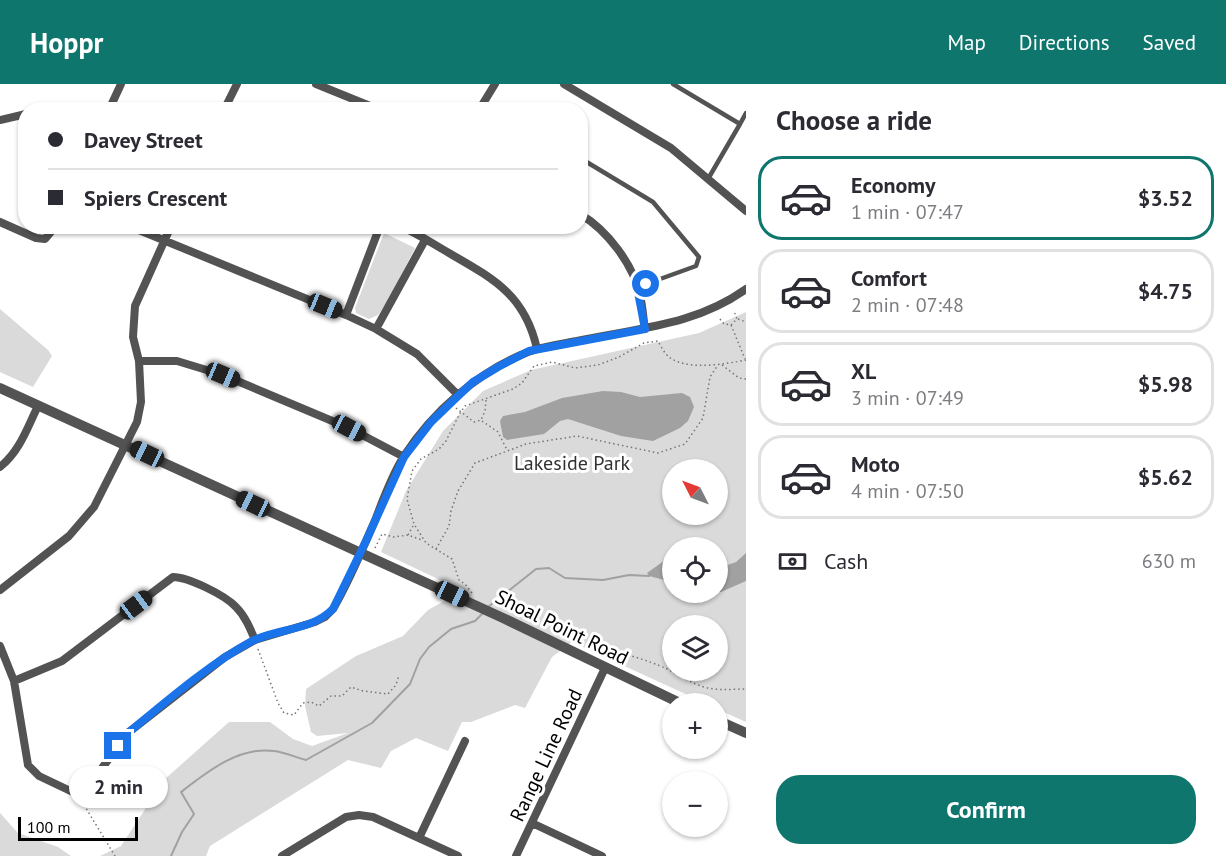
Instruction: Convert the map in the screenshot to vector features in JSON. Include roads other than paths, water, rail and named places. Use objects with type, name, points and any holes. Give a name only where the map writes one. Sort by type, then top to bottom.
[{"type":"street","points":[[113,102],[121,84]]},
{"type":"street","points":[[228,102],[237,84]]},
{"type":"street","points":[[316,84],[360,102]]},
{"type":"street","points":[[484,102],[495,84]]},
{"type":"street","points":[[564,84],[671,148],[746,211]]},
{"type":"street","points":[[0,120],[18,116]]},
{"type":"street","points":[[588,221],[605,235],[620,254],[637,287],[645,329]]},
{"type":"street","points":[[0,222],[18,230]]},
{"type":"street","points":[[27,234],[45,239],[49,234]]},
{"type":"street","points":[[146,234],[376,329],[417,354],[458,396]]},
{"type":"street","points":[[0,590],[69,536],[94,507],[137,422],[141,402],[139,361],[133,336],[135,306],[168,234]]},
{"type":"street","points":[[346,315],[377,234]]},
{"type":"street","points":[[415,234],[490,277],[507,292],[521,309],[531,328],[537,349]]},
{"type":"street","points":[[376,329],[425,240]]},
{"type":"street","points":[[0,646],[14,681],[28,765],[39,776],[81,796],[129,732],[225,657],[255,640],[315,622],[325,617],[333,609],[404,457],[431,422],[473,382],[498,367],[537,349],[666,325],[696,315],[746,289]]},
{"type":"street","points":[[139,361],[177,361],[223,375],[349,428],[404,457]]},
{"type":"street","name":"Shoal Point Road","points":[[0,388],[503,618],[662,695]]},
{"type":"street","points":[[0,467],[10,459],[20,444],[38,406]]},
{"type":"street","points":[[14,681],[62,661],[173,577],[182,577],[225,598],[236,606],[255,640]]},
{"type":"street","name":"Range Line Road","points":[[516,856],[605,668]]},
{"type":"street","points":[[728,725],[746,733]]},
{"type":"street","points":[[419,838],[465,741]]},
{"type":"street","points":[[282,856],[346,817],[359,815],[373,817],[458,856]]},
{"type":"street","points":[[531,823],[602,856]]},
{"type":"lane","points":[[673,84],[740,124]]},
{"type":"lane","points":[[708,179],[746,113]]},
{"type":"lane","points":[[588,163],[653,202],[699,257],[696,266],[637,287]]},
{"type":"waterway","points":[[488,607],[536,569],[549,568],[565,578],[603,580],[629,575],[649,576]]},
{"type":"waterway","points":[[171,856],[182,832],[194,814],[181,792],[224,762],[248,752],[274,751],[306,760],[372,723],[410,684],[420,659],[429,647],[451,629],[475,621],[482,614]]},
{"type":"park label","name":"Lakeside Park","points":[[572,463]]}]
